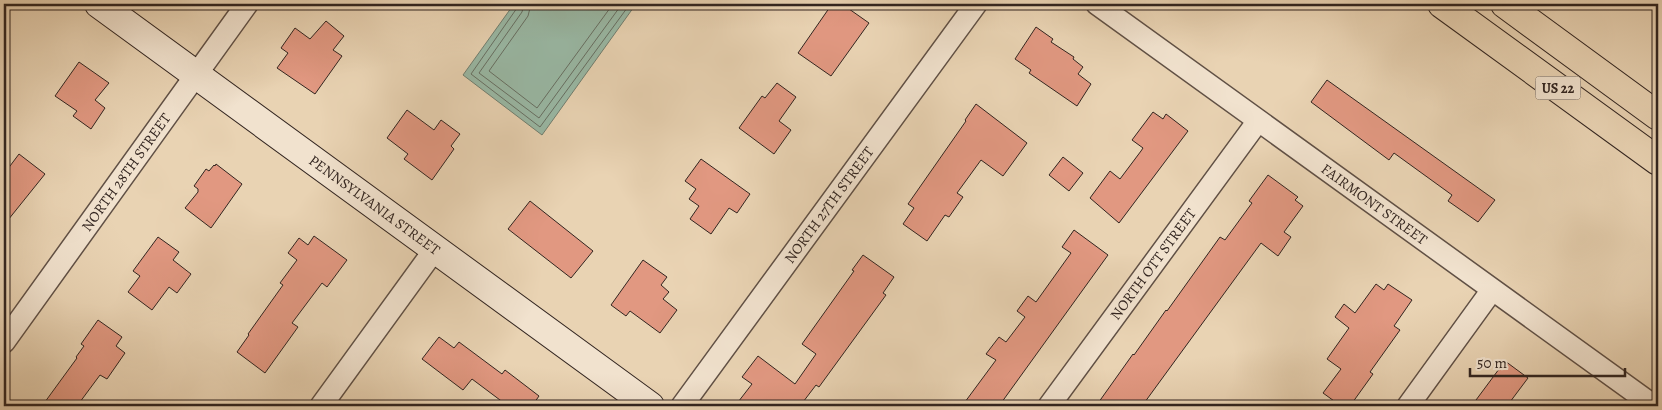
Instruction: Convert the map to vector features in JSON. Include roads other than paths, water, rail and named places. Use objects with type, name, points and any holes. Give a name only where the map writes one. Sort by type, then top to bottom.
[{"type":"highway","name":"US 22","points":[[1442,4],[1658,161]]},
{"type":"highway","name":"US 22","points":[[1505,4],[1658,116]]},
{"type":"street","name":"PENNSYLVANIA STREET","points":[[99,4],[650,406]]},
{"type":"street","name":"NORTH 28TH STREET","points":[[4,342],[247,4]]},
{"type":"street","name":"NORTH 27TH STREET","points":[[682,406],[976,4]]},
{"type":"street","name":"FAIRMONT STREET","points":[[1097,4],[1654,406]]},
{"type":"street","name":"NORTH OTT STREET","points":[[1049,406],[1258,121]]},
{"type":"street","points":[[321,406],[435,249]]},
{"type":"street","points":[[1408,406],[1492,290]]},
{"type":"water","points":[[514,4],[636,4],[542,135],[463,75]]}]
